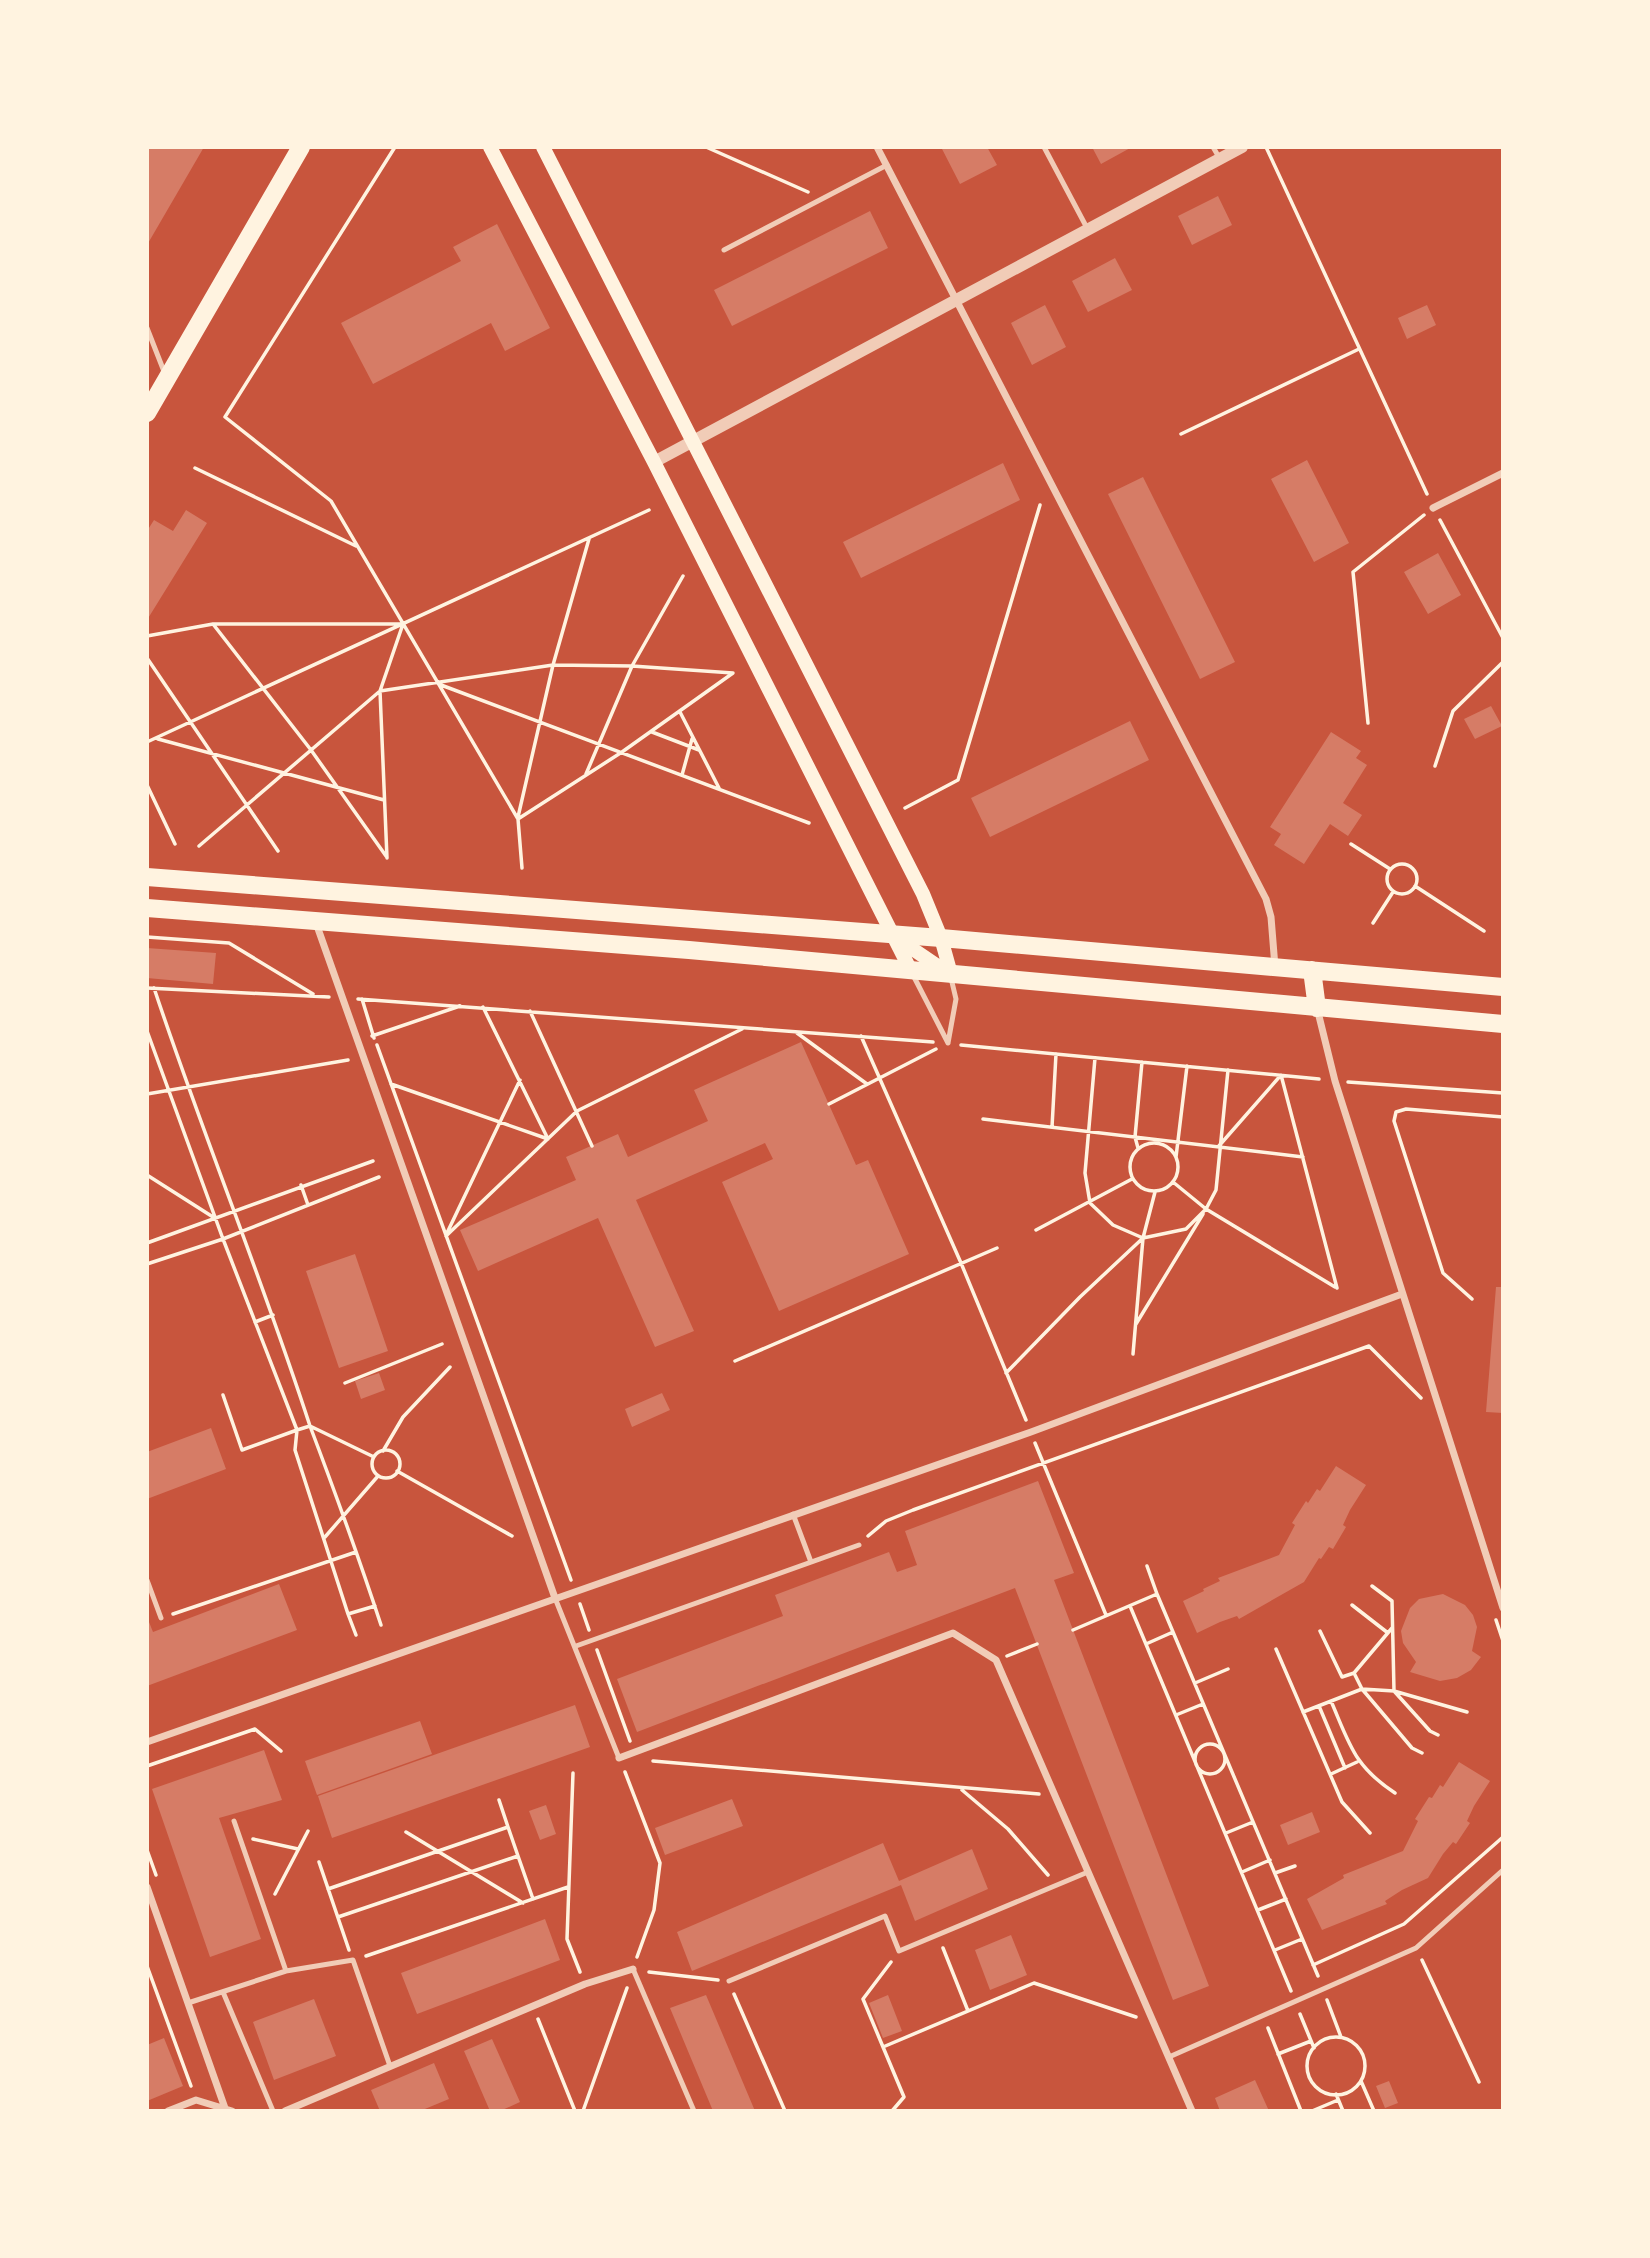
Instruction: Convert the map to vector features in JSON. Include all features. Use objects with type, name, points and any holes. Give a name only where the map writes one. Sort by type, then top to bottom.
[{"type":"main road","points":[[147,413],[301,147]]},
{"type":"main road","points":[[490,147],[654,462],[911,971]]},
{"type":"main road","points":[[543,147],[923,894],[941,938],[951,974]]},
{"type":"main road","points":[[147,877],[941,938],[1503,987]]},
{"type":"main road","points":[[147,908],[315,919],[1503,1024]]},
{"type":"main road","points":[[891,934],[951,974]]},
{"type":"main road","points":[[1312,970],[1317,1008]]},
{"type":"street","points":[[877,147],[1266,900],[1271,917],[1275,967]]},
{"type":"street","points":[[654,462],[1088,229],[1216,153],[1242,147]]},
{"type":"street","points":[[1433,508],[1503,473]]},
{"type":"street","points":[[315,919],[555,1598]]},
{"type":"street","points":[[1317,1008],[1335,1081],[1503,1608]]},
{"type":"street","points":[[147,1742],[1031,1432],[1402,1294]]},
{"type":"street","points":[[619,1758],[953,1633],[996,1660],[1192,2111]]},
{"type":"street","points":[[147,1887],[228,2110]]},
{"type":"street","points":[[285,2111],[585,1984],[633,1969]]},
{"type":"street","points":[[168,2111],[196,2100],[228,2110]]},
{"type":"lane","points":[[1044,147],[1088,229]]},
{"type":"lane","points":[[724,250],[887,165]]},
{"type":"lane","points":[[147,328],[167,379]]},
{"type":"lane","points":[[911,971],[948,1044]]},
{"type":"lane","points":[[948,1044],[956,999],[951,974]]},
{"type":"lane","points":[[793,1514],[811,1562]]},
{"type":"lane","points":[[576,1646],[859,1545]]},
{"type":"lane","points":[[147,1580],[161,1618]]},
{"type":"lane","points":[[555,1598],[619,1758]]},
{"type":"lane","points":[[234,1821],[286,1971]]},
{"type":"lane","points":[[1169,2057],[1416,1948],[1503,1870]]},
{"type":"lane","points":[[729,1981],[885,1916],[899,1951],[1088,1872]]},
{"type":"lane","points":[[188,2003],[286,1971],[353,1960],[390,2066]]},
{"type":"lane","points":[[633,1969],[694,2111]]},
{"type":"lane","points":[[223,1992],[273,2111]]},
{"type":"path","points":[[395,147],[225,417],[331,501],[518,819]]},
{"type":"path","points":[[706,147],[823,199]]},
{"type":"path","points":[[1266,147],[1433,508],[1503,638]]},
{"type":"path","points":[[1181,434],[1359,349]]},
{"type":"path","points":[[195,468],[358,547]]},
{"type":"path","points":[[905,808],[958,780],[1040,505]]},
{"type":"path","points":[[1368,723],[1353,572],[1433,508]]},
{"type":"path","points":[[147,742],[649,510]]},
{"type":"path","points":[[522,867],[518,819],[553,665],[589,538]]},
{"type":"path","points":[[585,776],[597,742],[632,666],[683,576]]},
{"type":"path","points":[[147,636],[213,624],[403,624]]},
{"type":"path","points":[[213,624],[311,750],[387,858],[380,691],[403,624]]},
{"type":"path","points":[[147,658],[278,851]]},
{"type":"path","points":[[1435,766],[1453,711],[1503,662]]},
{"type":"path","points":[[199,846],[380,691],[553,665],[632,666],[733,673],[652,732],[518,819]]},
{"type":"path","points":[[439,684],[809,823]]},
{"type":"path","points":[[680,712],[720,790]]},
{"type":"path","points":[[652,732],[699,750]]},
{"type":"path","points":[[682,775],[693,737]]},
{"type":"path","points":[[156,738],[384,800]]},
{"type":"path","points":[[147,785],[175,844]]},
{"type":"path","points":[[1351,844],[1391,870]]},
{"type":"path","points":[[1401,864],[1410,866],[1416,873],[1415,886],[1403,894],[1393,892],[1388,885],[1387,876],[1401,864]]},
{"type":"path","points":[[1415,886],[1484,931]]},
{"type":"path","points":[[1373,923],[1393,892]]},
{"type":"path","points":[[147,937],[229,943],[315,995]]},
{"type":"path","points":[[147,988],[462,1005],[861,1036],[1335,1081],[1503,1093]]},
{"type":"path","points":[[154,988],[187,1088],[274,1315],[310,1426],[381,1625]]},
{"type":"path","points":[[362,999],[390,1084],[634,1752]]},
{"type":"path","points":[[147,1094],[337,1064],[364,1054],[373,1035],[462,1005]]},
{"type":"path","points":[[483,1007],[548,1139]]},
{"type":"path","points":[[529,1011],[592,1146]]},
{"type":"path","points":[[446,1236],[577,1111],[744,1028]]},
{"type":"path","points":[[147,1031],[215,1219],[297,1430],[295,1450],[356,1635]]},
{"type":"path","points":[[795,1031],[867,1084]]},
{"type":"path","points":[[861,1036],[961,1263],[1107,1615]]},
{"type":"path","points":[[829,1104],[948,1044]]},
{"type":"path","points":[[1052,1127],[1056,1054]]},
{"type":"path","points":[[1096,1057],[1085,1173],[1090,1203],[1113,1225],[1143,1238]]},
{"type":"path","points":[[1138,1149],[1135,1137],[1142,1062]]},
{"type":"path","points":[[1176,1157],[1163,1145],[1146,1144],[1138,1149],[1130,1163],[1132,1179],[1146,1191],[1155,1192],[1173,1182],[1178,1166],[1177,1142],[1188,1066]]},
{"type":"path","points":[[1135,1325],[1216,1190],[1218,1147],[1228,1070]]},
{"type":"path","points":[[1218,1147],[1281,1075]]},
{"type":"path","points":[[1173,1182],[1206,1209],[1337,1288],[1281,1075]]},
{"type":"path","points":[[446,1236],[520,1080]]},
{"type":"path","points":[[390,1084],[548,1139]]},
{"type":"path","points":[[1472,1299],[1443,1273],[1394,1121],[1396,1112],[1406,1109],[1503,1117]]},
{"type":"path","points":[[983,1119],[1303,1157]]},
{"type":"path","points":[[147,1243],[373,1160]]},
{"type":"path","points":[[147,1175],[215,1219]]},
{"type":"path","points":[[147,1264],[243,1232],[379,1177]]},
{"type":"path","points":[[1036,1230],[1132,1179]]},
{"type":"path","points":[[301,1185],[308,1205]]},
{"type":"path","points":[[1133,1354],[1143,1238],[1155,1192]]},
{"type":"path","points":[[1006,1373],[1080,1297],[1143,1238],[1186,1229],[1206,1209]]},
{"type":"path","points":[[735,1361],[997,1248]]},
{"type":"path","points":[[255,1322],[274,1315]]},
{"type":"path","points":[[345,1383],[442,1344]]},
{"type":"path","points":[[859,1545],[886,1521],[1043,1461],[1369,1346],[1421,1398],[1424,1407]]},
{"type":"path","points":[[383,1451],[396,1455],[399,1462],[397,1471],[387,1478],[378,1476],[372,1465],[374,1457],[383,1451],[403,1417],[450,1367]]},
{"type":"path","points":[[223,1395],[242,1450],[310,1426],[374,1457]]},
{"type":"path","points":[[397,1471],[512,1536]]},
{"type":"path","points":[[325,1538],[378,1476]]},
{"type":"path","points":[[161,1618],[356,1552]]},
{"type":"path","points":[[1147,1566],[1303,1939],[1341,2037]]},
{"type":"path","points":[[1372,1586],[1392,1601],[1394,1691],[1430,1731],[1438,1735]]},
{"type":"path","points":[[1073,1630],[1157,1594]]},
{"type":"path","points":[[1352,1605],[1388,1633]]},
{"type":"path","points":[[348,1614],[375,1606]]},
{"type":"path","points":[[1130,1606],[1314,2048]]},
{"type":"path","points":[[1320,1631],[1342,1677],[1354,1673],[1392,1629]]},
{"type":"path","points":[[1146,1644],[1174,1632]]},
{"type":"path","points":[[996,1660],[1037,1644]]},
{"type":"path","points":[[1276,1649],[1342,1802],[1370,1833]]},
{"type":"path","points":[[1195,1683],[1228,1669]]},
{"type":"path","points":[[1354,1673],[1362,1689],[1412,1748],[1422,1753]]},
{"type":"path","points":[[1303,1712],[1362,1689],[1394,1691],[1467,1712]]},
{"type":"path","points":[[1331,1701],[1358,1762],[1372,1778],[1395,1793]]},
{"type":"path","points":[[1176,1715],[1204,1704]]},
{"type":"path","points":[[1319,1706],[1345,1768]]},
{"type":"path","points":[[147,1766],[255,1729],[281,1751]]},
{"type":"path","points":[[1204,1744],[1216,1744],[1225,1753],[1225,1765],[1217,1774],[1204,1774],[1197,1765],[1195,1753],[1204,1744]]},
{"type":"path","points":[[583,2111],[654,1910],[660,1863],[619,1758],[1055,1795]]},
{"type":"path","points":[[1331,1774],[1358,1762]]},
{"type":"path","points":[[573,1773],[567,1940],[585,1984]]},
{"type":"path","points":[[961,1789],[1008,1829],[1056,1885]]},
{"type":"path","points":[[499,1800],[533,1899]]},
{"type":"path","points":[[1225,1833],[1253,1822]]},
{"type":"path","points":[[328,1889],[509,1827]]},
{"type":"path","points":[[265,1911],[308,1831]]},
{"type":"path","points":[[406,1832],[523,1903]]},
{"type":"path","points":[[239,1836],[298,1849]]},
{"type":"path","points":[[1313,1965],[1404,1924],[1503,1837]]},
{"type":"path","points":[[338,1917],[518,1856]]},
{"type":"path","points":[[1242,1872],[1269,1860]]},
{"type":"path","points":[[319,1862],[353,1960],[568,1888]]},
{"type":"path","points":[[1275,1873],[1295,1866]]},
{"type":"path","points":[[1258,1910],[1286,1899]]},
{"type":"path","points":[[938,1935],[968,2011]]},
{"type":"path","points":[[1275,1950],[1303,1939]]},
{"type":"path","points":[[1416,1948],[1479,2082]]},
{"type":"path","points":[[892,2111],[904,2097],[863,1999],[899,1951]]},
{"type":"path","points":[[147,1966],[196,2100]]},
{"type":"path","points":[[633,1969],[691,1979],[729,1981],[785,2111]]},
{"type":"path","points":[[883,2047],[1034,1983],[1154,2024]]},
{"type":"path","points":[[533,2006],[575,2111]]},
{"type":"path","points":[[1264,2016],[1301,2111]]},
{"type":"path","points":[[1324,2038],[1347,2038],[1364,2053],[1364,2077],[1349,2094],[1325,2094],[1308,2078],[1308,2055],[1314,2048],[1324,2038]]},
{"type":"path","points":[[1278,2054],[1311,2041]]},
{"type":"path","points":[[1361,2080],[1374,2111]]},
{"type":"path","points":[[1336,2094],[1343,2111]]},
{"type":"path","points":[[1312,2111],[1339,2100]]},
{"type":"building","points":[[147,147],[204,147],[147,245]]},
{"type":"building","points":[[941,147],[987,147],[997,165],[960,184]]},
{"type":"building","points":[[1092,147],[1132,147],[1101,164]]},
{"type":"building","points":[[1218,196],[1232,225],[1192,245],[1178,216]]},
{"type":"building","points":[[870,211],[888,248],[732,326],[714,290]]},
{"type":"building","points":[[497,224],[550,328],[505,351],[491,323],[373,384],[341,323],[461,261],[453,247]]},
{"type":"building","points":[[1115,258],[1132,290],[1088,312],[1072,281]]},
{"type":"building","points":[[1045,305],[1066,347],[1032,365],[1011,323]]},
{"type":"building","points":[[1427,305],[1436,325],[1407,339],[1398,318]]},
{"type":"building","points":[[1307,460],[1349,543],[1314,562],[1271,479]]},
{"type":"building","points":[[1003,463],[1020,500],[861,578],[843,542]]},
{"type":"building","points":[[1143,477],[1235,662],[1200,679],[1108,494]]},
{"type":"building","points":[[186,510],[207,523],[147,620],[147,531],[154,520],[173,531]]},
{"type":"building","points":[[1438,553],[1461,595],[1428,614],[1404,572]]},
{"type":"building","points":[[1491,706],[1502,726],[1475,739],[1464,719]]},
{"type":"building","points":[[1130,721],[1149,760],[990,837],[971,798]]},
{"type":"building","points":[[1331,732],[1361,751],[1356,758],[1367,765],[1343,803],[1362,815],[1348,836],[1330,824],[1304,864],[1274,845],[1281,834],[1270,827]]},
{"type":"building","points":[[147,948],[216,953],[213,984],[147,978]]},
{"type":"building","points":[[801,1042],[856,1165],[868,1160],[909,1254],[779,1311],[722,1182],[773,1159],[765,1143],[636,1200],[694,1331],[655,1347],[598,1218],[478,1271],[460,1230],[576,1180],[566,1157],[618,1134],[628,1157],[708,1121],[694,1090]]},
{"type":"building","points":[[355,1254],[388,1351],[339,1368],[306,1271]]},
{"type":"building","points":[[1496,1287],[1503,1287],[1503,1413],[1486,1412]]},
{"type":"building","points":[[379,1373],[385,1390],[361,1399],[355,1381]]},
{"type":"building","points":[[662,1393],[670,1410],[632,1427],[625,1409]]},
{"type":"building","points":[[211,1428],[226,1469],[147,1499],[147,1452]]},
{"type":"building","points":[[1336,1466],[1366,1485],[1350,1510],[1343,1525],[1346,1527],[1333,1549],[1329,1547],[1321,1559],[1319,1558],[1304,1582],[1239,1619],[1237,1616],[1197,1633],[1183,1601],[1220,1581],[1218,1578],[1279,1555],[1295,1525],[1292,1523],[1306,1501],[1308,1503],[1317,1489],[1320,1491]]},
{"type":"building","points":[[1038,1481],[1074,1573],[1054,1580],[1209,1986],[1173,2000],[1015,1588],[637,1732],[617,1679],[783,1616],[775,1595],[889,1552],[897,1572],[917,1565],[905,1531]]},
{"type":"building","points":[[279,1584],[297,1630],[147,1686],[147,1617],[153,1632]]},
{"type":"building","points":[[1443,1594],[1465,1605],[1473,1615],[1477,1627],[1472,1651],[1481,1657],[1471,1670],[1457,1678],[1440,1681],[1410,1672],[1416,1662],[1403,1643],[1401,1631],[1410,1608],[1419,1599]]},
{"type":"building","points":[[575,1705],[590,1747],[332,1838],[318,1796]]},
{"type":"building","points":[[420,1721],[432,1754],[317,1795],[305,1761]]},
{"type":"building","points":[[264,1750],[282,1800],[219,1818],[261,1939],[210,1957],[152,1789]]},
{"type":"building","points":[[1459,1762],[1490,1781],[1474,1806],[1467,1821],[1470,1823],[1456,1844],[1453,1842],[1443,1854],[1428,1878],[1402,1890],[1385,1901],[1387,1904],[1322,1930],[1307,1899],[1344,1878],[1343,1875],[1403,1851],[1418,1821],[1415,1819],[1429,1797],[1432,1798],[1440,1785],[1443,1787]]},
{"type":"building","points":[[732,1799],[743,1826],[665,1855],[655,1828]]},
{"type":"building","points":[[546,1805],[556,1834],[540,1840],[529,1811]]},
{"type":"building","points":[[1312,1812],[1320,1832],[1288,1845],[1280,1825]]},
{"type":"building","points":[[883,1843],[899,1881],[972,1849],[988,1889],[915,1921],[901,1885],[692,1971],[677,1932]]},
{"type":"building","points":[[545,1919],[560,1960],[417,2014],[401,1973]]},
{"type":"building","points":[[1011,1935],[1027,1975],[990,1990],[975,1950]]},
{"type":"building","points":[[706,1995],[755,2111],[713,2111],[670,2008]]},
{"type":"building","points":[[888,1995],[902,2031],[883,2038],[869,2003]]},
{"type":"building","points":[[314,1999],[336,2056],[274,2080],[253,2022]]},
{"type":"building","points":[[164,2038],[183,2086],[147,2101],[147,2045]]},
{"type":"building","points":[[492,2039],[520,2102],[500,2111],[490,2111],[464,2051]]},
{"type":"building","points":[[434,2063],[449,2099],[420,2111],[380,2111],[371,2090]]},
{"type":"building","points":[[1255,2080],[1269,2111],[1220,2111],[1215,2098]]},
{"type":"building","points":[[1389,2081],[1398,2103],[1385,2108],[1376,2086]]}]
